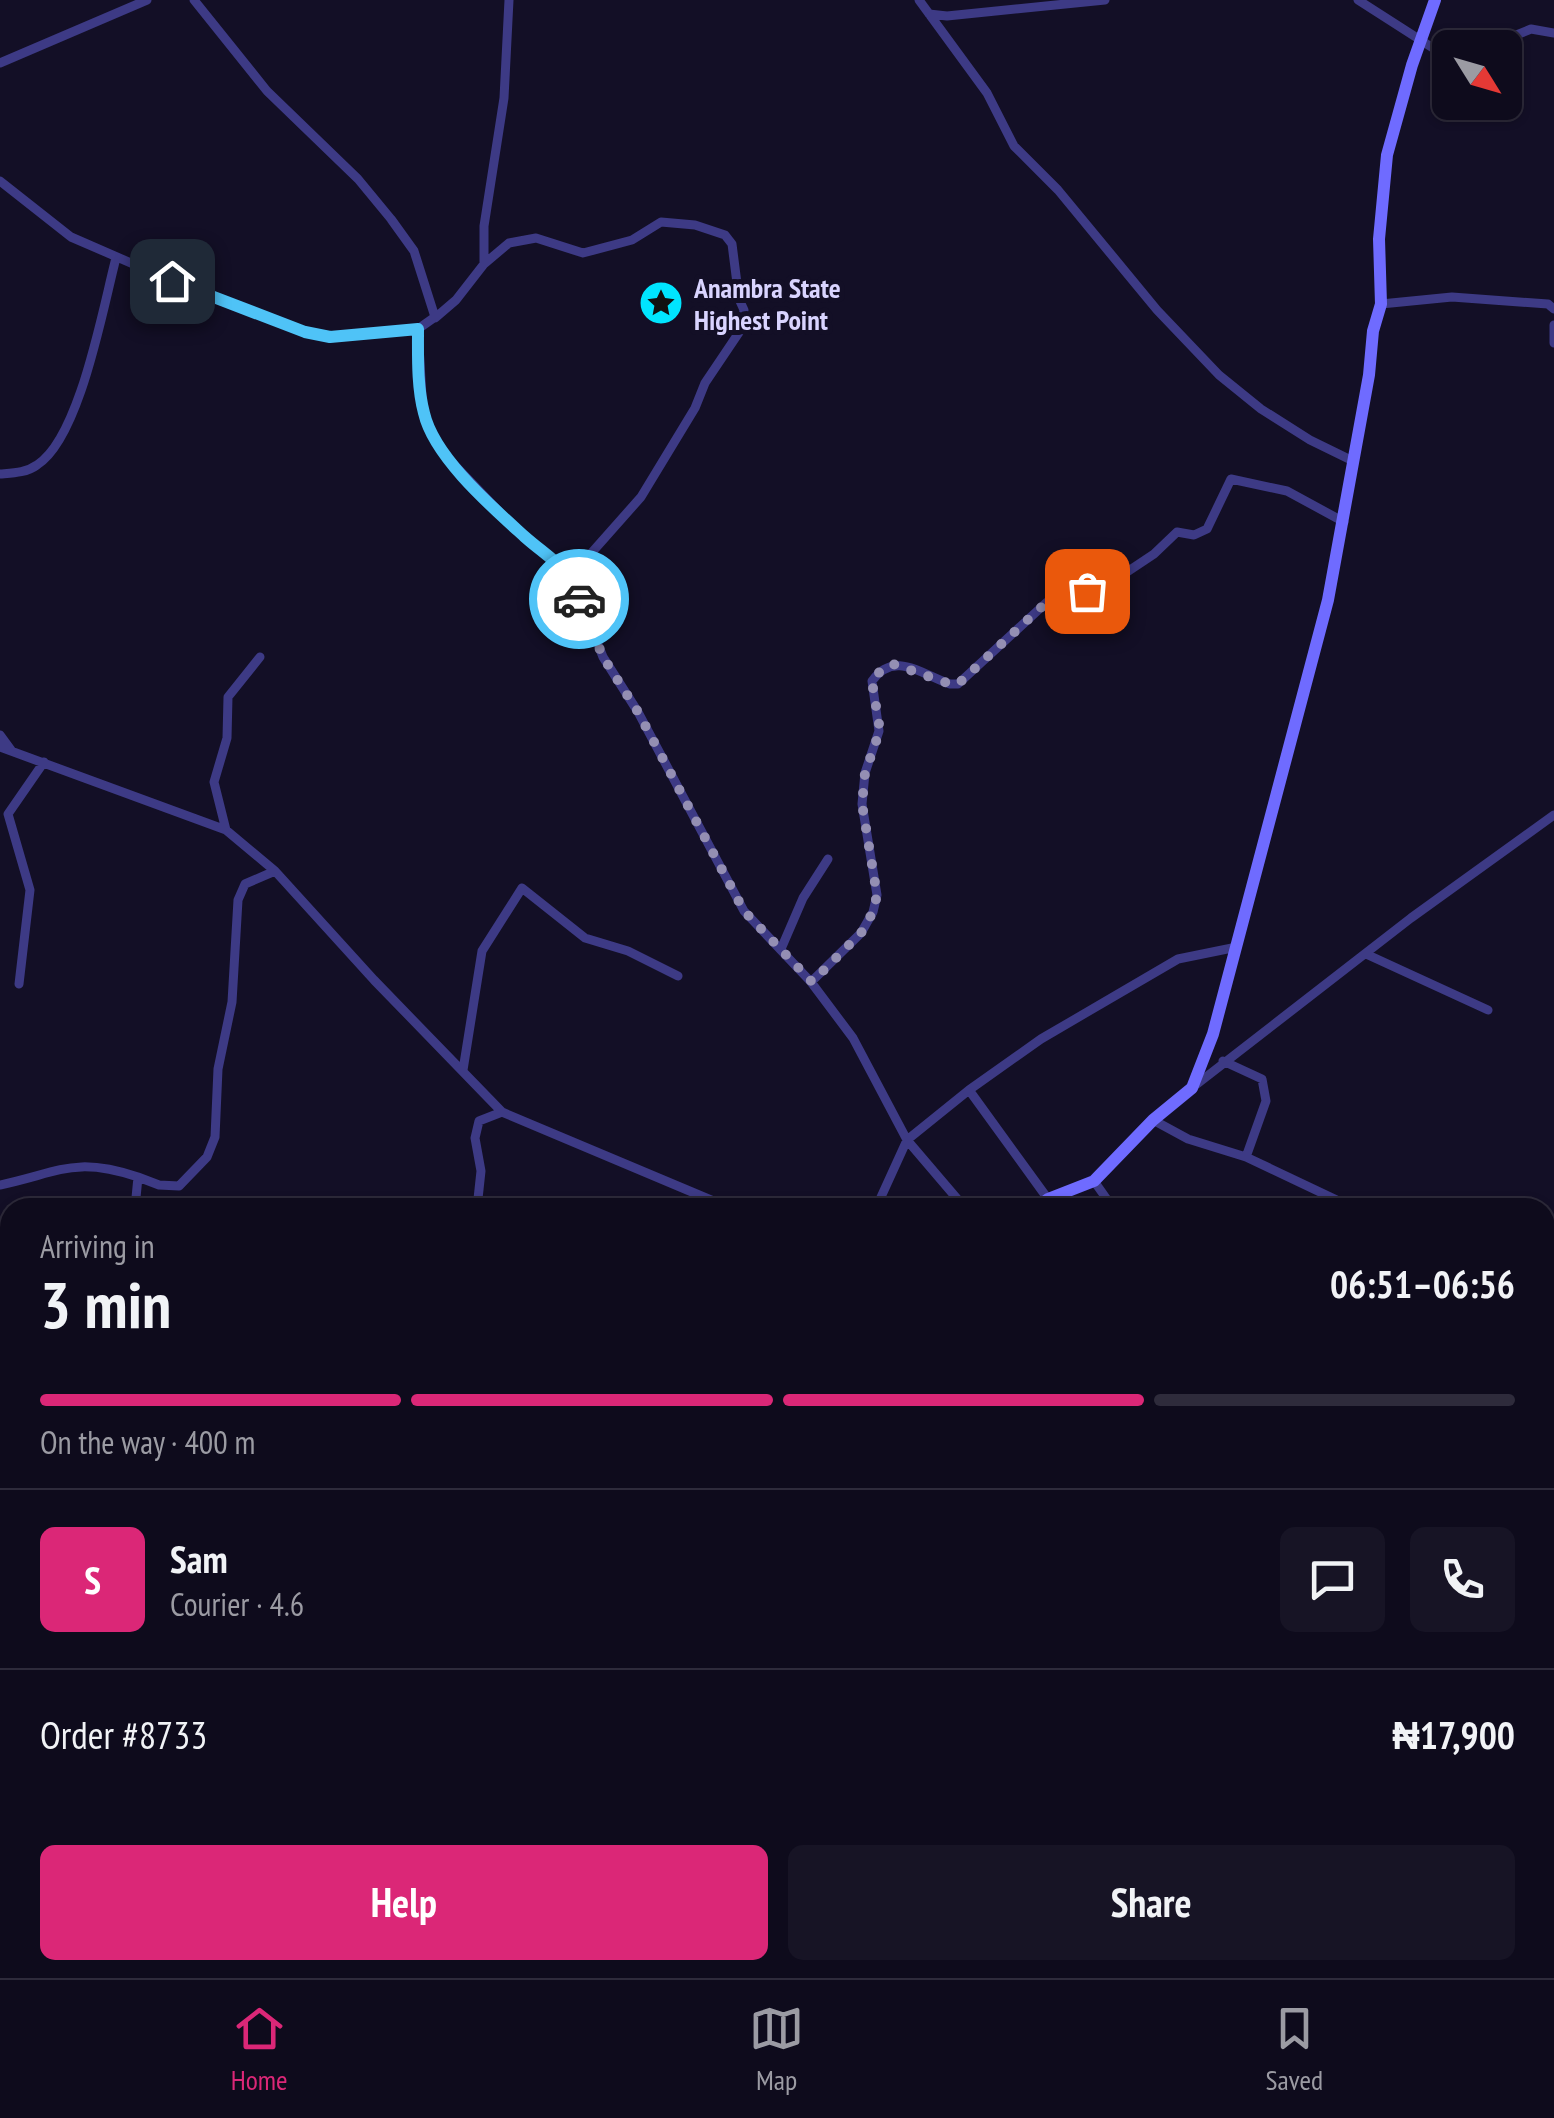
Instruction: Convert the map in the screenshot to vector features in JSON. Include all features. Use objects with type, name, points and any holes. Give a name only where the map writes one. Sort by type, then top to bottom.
[{"type":"main road","points":[[1051,1198],[1094,1181],[1153,1120],[1192,1088],[1213,1034],[1328,600],[1373,330],[1381,304],[1381,193],[1391,139],[1435,0]]},
{"type":"street","points":[[0,63],[147,0]]},
{"type":"street","points":[[194,0],[268,91],[392,218],[414,252],[434,320],[456,300],[484,264],[509,243],[536,238],[582,253],[632,240],[661,222],[717,230],[732,244],[738,299],[744,310],[740,331],[642,497],[571,576]]},
{"type":"street","points":[[484,264],[484,226],[504,98],[509,0]]},
{"type":"street","points":[[919,0],[986,93],[1014,146],[1058,190],[1134,283],[1219,374],[1261,409],[1354,462]]},
{"type":"street","points":[[928,14],[947,16],[1105,0]]},
{"type":"street","points":[[1358,0],[1432,47]]},
{"type":"street","points":[[1522,32],[1530,29],[1554,33]]},
{"type":"street","points":[[0,180],[71,237],[305,332],[330,337],[418,329],[435,316]]},
{"type":"street","points":[[0,474],[20,473],[39,465],[76,409],[116,258]]},
{"type":"street","points":[[1381,304],[1452,297],[1548,304],[1554,310]]},
{"type":"street","points":[[1554,325],[1554,343]]},
{"type":"street","points":[[418,329],[423,412],[432,434],[447,458],[512,525],[571,576],[603,657],[638,712],[744,911],[812,982],[852,1038],[906,1140],[956,1198]]},
{"type":"street","points":[[812,982],[847,950],[873,912],[877,895],[862,804],[865,773],[880,730],[872,682],[881,670],[900,665],[958,684],[1047,602],[1087,591],[1124,574],[1177,532],[1194,536],[1202,533],[1211,524],[1231,480],[1287,490],[1344,522]]},
{"type":"street","points":[[226,830],[214,782],[227,738],[228,697],[260,656]]},
{"type":"street","points":[[0,735],[5,748],[226,830],[275,871],[502,1112],[706,1198]]},
{"type":"street","points":[[19,984],[30,890],[8,814],[44,762]]},
{"type":"street","points":[[1192,1088],[1554,815]]},
{"type":"street","points":[[781,948],[803,898],[828,859]]},
{"type":"street","points":[[0,1185],[74,1165],[92,1165],[159,1185],[179,1186],[206,1157],[215,1138],[218,1068],[232,1002],[238,900],[245,884],[275,871]]},
{"type":"street","points":[[463,1070],[482,951],[522,888],[585,938],[628,951],[678,976]]},
{"type":"street","points":[[880,1198],[906,1140],[1040,1038],[1178,959],[1237,947]]},
{"type":"street","points":[[1366,954],[1488,1010]]},
{"type":"street","points":[[1223,1061],[1262,1079],[1266,1101],[1246,1157]]},
{"type":"street","points":[[969,1090],[1047,1198]]},
{"type":"street","points":[[478,1198],[481,1170],[475,1138],[479,1121],[502,1112]]},
{"type":"street","points":[[1153,1120],[1188,1139],[1246,1157],[1334,1198]]},
{"type":"street","points":[[136,1198],[138,1177]]},
{"type":"street","points":[[1094,1181],[1106,1198]]},
{"type":"way so far","points":[[579,599],[603,657],[638,712],[744,911],[812,982],[861,933],[877,895],[862,804],[865,773],[880,730],[872,690],[875,676],[893,664],[958,684],[1047,602],[1064,594],[1087,591]]},
{"type":"place","name":"Anambra State Highest Point","points":[[661,303]]},
{"type":"route","points":[[172,281],[305,332],[330,337],[418,329],[423,412],[432,434],[447,458],[512,525],[571,576],[579,599]]}]
